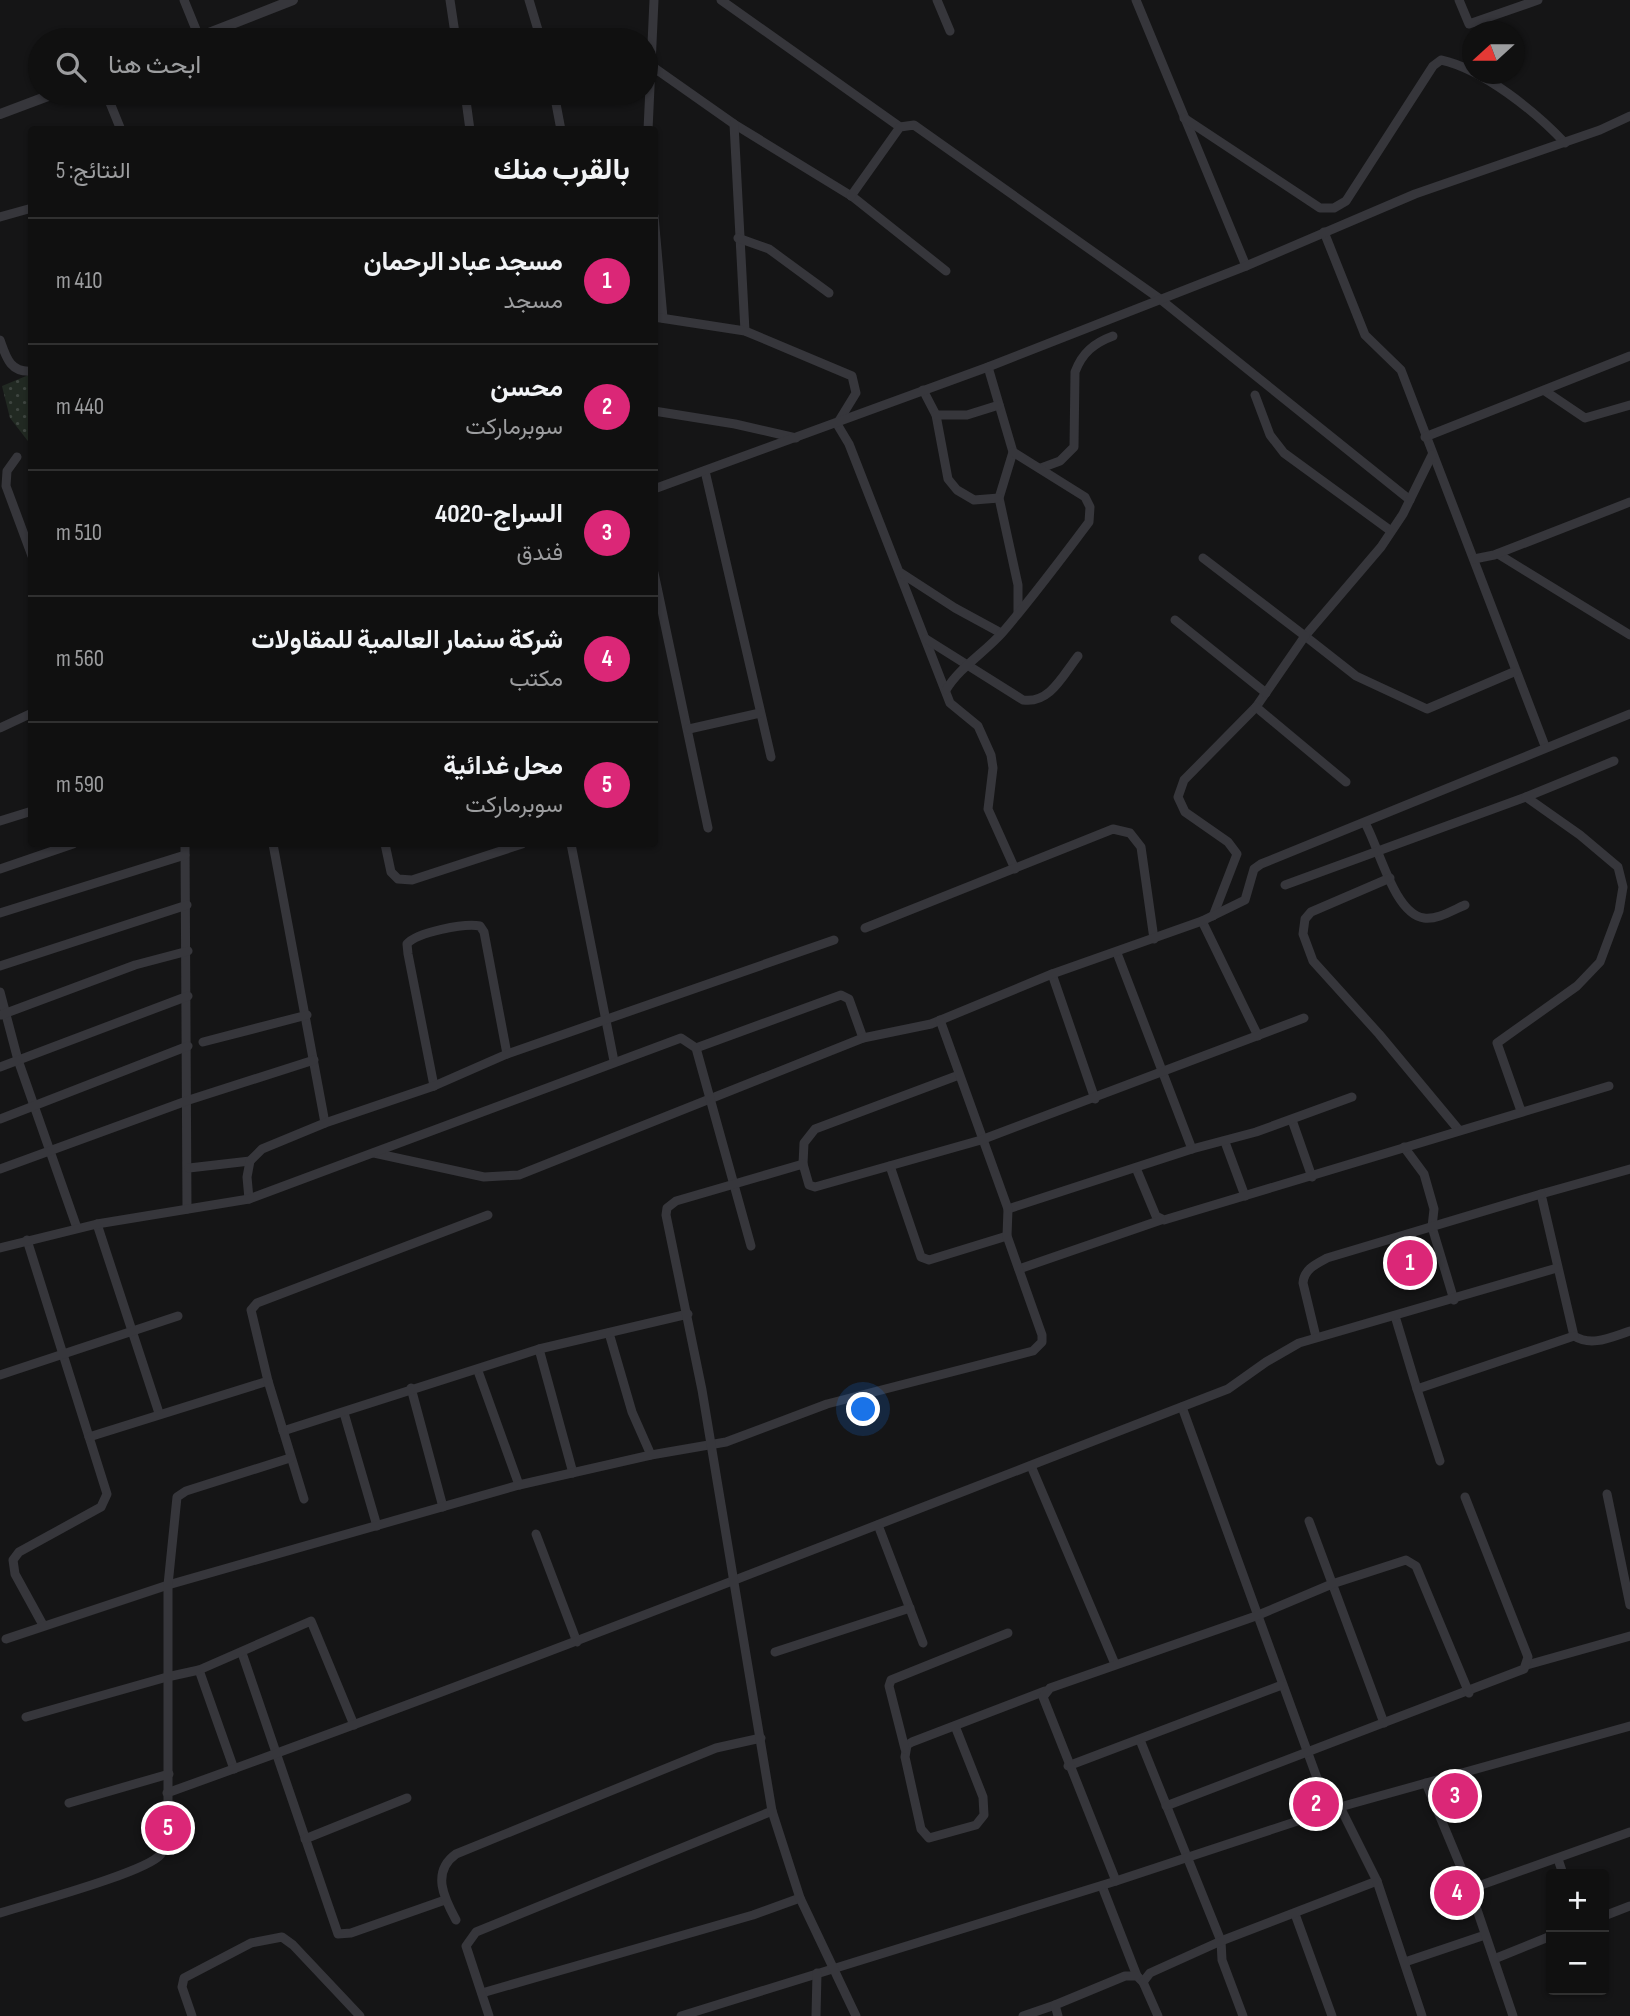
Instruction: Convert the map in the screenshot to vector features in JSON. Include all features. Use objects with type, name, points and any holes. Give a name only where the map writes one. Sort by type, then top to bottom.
[{"type":"street","points":[[184,0],[192,28]]},
{"type":"street","points":[[223,28],[293,0]]},
{"type":"street","points":[[450,0],[454,28]]},
{"type":"street","points":[[529,0],[537,28]]},
{"type":"street","points":[[654,0],[654,28]]},
{"type":"street","points":[[721,0],[901,127],[914,125],[1160,299],[1410,500]]},
{"type":"street","points":[[937,0],[950,31]]},
{"type":"street","points":[[1136,0],[1246,266]]},
{"type":"street","points":[[1459,0],[1468,21]]},
{"type":"street","points":[[1488,21],[1538,0]]},
{"type":"street","points":[[1184,118],[1214,135],[1320,208],[1329,210],[1346,201],[1437,62],[1454,64],[1493,85],[1528,109],[1565,142]]},
{"type":"street","points":[[658,71],[734,124],[851,196],[946,271]]},
{"type":"street","points":[[0,114],[28,103]]},
{"type":"street","points":[[111,105],[119,126]]},
{"type":"street","points":[[467,105],[469,126]]},
{"type":"street","points":[[556,105],[560,126]]},
{"type":"street","points":[[649,126],[651,105]]},
{"type":"street","points":[[658,488],[798,439],[988,367],[1246,266],[1416,194],[1565,142],[1630,116]]},
{"type":"street","points":[[734,124],[745,331]]},
{"type":"street","points":[[851,196],[901,127]]},
{"type":"street","points":[[0,217],[28,209]]},
{"type":"street","points":[[1324,232],[1364,333],[1400,367],[1545,746]]},
{"type":"street","points":[[738,238],[769,249],[829,293]]},
{"type":"street","points":[[658,297],[659,317],[745,331],[852,376],[856,393],[837,424]]},
{"type":"street","points":[[1041,468],[1059,461],[1074,447],[1075,372],[1079,361],[1089,349],[1113,336]]},
{"type":"street","points":[[0,340],[8,362],[16,369],[28,370]]},
{"type":"street","points":[[1425,437],[1630,356]]},
{"type":"street","points":[[988,367],[1013,452],[999,498],[1018,584],[1018,614]]},
{"type":"street","points":[[923,390],[936,415],[948,479],[957,490],[974,500],[999,498]]},
{"type":"street","points":[[1545,391],[1585,418],[1630,405]]},
{"type":"street","points":[[1255,395],[1270,435],[1284,453],[1391,531]]},
{"type":"street","points":[[936,415],[967,415],[999,405]]},
{"type":"street","points":[[658,412],[735,424],[798,439]]},
{"type":"street","points":[[837,424],[849,444],[953,708],[978,726],[991,755],[993,768],[988,809],[1015,869]]},
{"type":"street","points":[[946,690],[954,676],[1001,634],[1089,522],[1091,514],[1085,497],[1013,452]]},
{"type":"street","points":[[1213,916],[1237,854],[1228,842],[1185,812],[1178,797],[1184,780],[1256,707],[1305,636],[1372,559],[1410,500],[1432,455]]},
{"type":"street","points":[[17,457],[7,471],[6,486],[28,545]]},
{"type":"street","points":[[705,471],[771,757]]},
{"type":"street","points":[[1474,559],[1498,554],[1630,502]]},
{"type":"street","points":[[1498,554],[1630,635]]},
{"type":"street","points":[[1203,558],[1356,676],[1427,709],[1516,671]]},
{"type":"street","points":[[901,573],[1001,634]]},
{"type":"street","points":[[658,591],[708,828]]},
{"type":"street","points":[[1175,620],[1266,693]]},
{"type":"street","points":[[926,639],[1023,700],[1044,699],[1078,656]]},
{"type":"street","points":[[1256,707],[1346,782]]},
{"type":"street","points":[[689,729],[760,713]]},
{"type":"street","points":[[374,1153],[484,1177],[508,1177],[863,1038],[919,1028],[1052,974],[1202,921],[1245,900],[1257,867],[1630,713]]},
{"type":"street","points":[[0,728],[28,715]]},
{"type":"street","points":[[1286,885],[1526,797],[1614,761]]},
{"type":"street","points":[[1521,1111],[1497,1043],[1577,986],[1600,962],[1619,911],[1623,887],[1618,867],[1580,835],[1526,797]]},
{"type":"street","points":[[0,821],[28,812]]},
{"type":"street","points":[[1365,823],[1380,851],[1399,900],[1419,917],[1432,918],[1465,905]]},
{"type":"street","points":[[865,928],[1096,834],[1113,830],[1130,833],[1141,847],[1154,939]]},
{"type":"street","points":[[0,869],[64,847]]},
{"type":"street","points":[[185,847],[189,1100],[187,1209]]},
{"type":"street","points":[[274,847],[289,939],[307,1015],[325,1123]]},
{"type":"street","points":[[386,847],[391,872],[398,880],[412,880],[513,847]]},
{"type":"street","points":[[572,847],[614,1061]]},
{"type":"street","points":[[0,913],[185,855]]},
{"type":"street","points":[[1390,878],[1311,912],[1304,926],[1305,946],[1327,979],[1379,1034],[1458,1129]]},
{"type":"street","points":[[0,966],[187,905]]},
{"type":"street","points":[[1202,921],[1258,1037]]},
{"type":"street","points":[[434,1086],[408,954],[407,944],[415,937],[470,924],[480,926],[484,932],[507,1054]]},
{"type":"street","points":[[249,1199],[247,1177],[250,1161],[262,1149],[325,1123],[434,1086],[507,1054],[834,940]]},
{"type":"street","points":[[2,1015],[135,965],[188,951]]},
{"type":"street","points":[[1117,953],[1192,1149]]},
{"type":"street","points":[[1052,974],[1096,1099]]},
{"type":"street","points":[[0,992],[2,1015],[77,1228]]},
{"type":"street","points":[[696,1048],[841,995],[850,1001],[863,1038]]},
{"type":"street","points":[[0,1067],[188,996]]},
{"type":"street","points":[[203,1042],[307,1015]]},
{"type":"street","points":[[959,1075],[814,1129],[804,1143],[803,1164],[809,1185],[815,1187],[981,1140],[1096,1099],[1304,1017]]},
{"type":"street","points":[[6,1639],[169,1586],[519,1485],[651,1455],[726,1442],[827,1404],[1033,1352],[1042,1342],[1042,1335],[1007,1236],[1008,1209],[940,1020]]},
{"type":"street","points":[[0,1248],[97,1224],[249,1199],[677,1038],[690,1041],[696,1048],[751,1247]]},
{"type":"street","points":[[0,1119],[188,1046]]},
{"type":"street","points":[[0,1169],[189,1100],[314,1060]]},
{"type":"street","points":[[1019,1269],[1161,1220],[1609,1086]]},
{"type":"street","points":[[1008,1209],[1192,1149],[1225,1142],[1352,1097]]},
{"type":"street","points":[[1292,1120],[1312,1177]]},
{"type":"street","points":[[1225,1142],[1245,1196]]},
{"type":"street","points":[[1404,1147],[1424,1174],[1434,1209],[1432,1227],[1454,1300]]},
{"type":"street","points":[[189,1168],[250,1161]]},
{"type":"street","points":[[803,1164],[676,1201],[667,1208],[666,1215],[688,1314],[772,1811],[800,1898],[856,2016]]},
{"type":"street","points":[[890,1166],[921,1257],[929,1260],[1007,1236]]},
{"type":"street","points":[[1136,1168],[1156,1216],[1161,1220]]},
{"type":"street","points":[[1316,1338],[1303,1283],[1304,1276],[1312,1266],[1327,1258],[1630,1169]]},
{"type":"street","points":[[1541,1194],[1556,1268],[1574,1335],[1583,1341],[1595,1342],[1630,1331]]},
{"type":"street","points":[[304,1499],[250,1318],[251,1310],[257,1303],[488,1215]]},
{"type":"street","points":[[97,1224],[159,1413]]},
{"type":"street","points":[[27,1240],[61,1355],[107,1494],[105,1504],[19,1552],[13,1560],[15,1574],[43,1625]]},
{"type":"street","points":[[167,1793],[577,1642],[732,1579],[1228,1389],[1281,1352],[1316,1338],[1454,1300],[1556,1268]]},
{"type":"street","points":[[283,1431],[344,1413],[411,1388],[478,1371],[539,1349],[688,1314]]},
{"type":"street","points":[[1395,1315],[1440,1461]]},
{"type":"street","points":[[0,1375],[178,1316]]},
{"type":"street","points":[[609,1333],[632,1412],[651,1455]]},
{"type":"street","points":[[1417,1389],[1574,1335]]},
{"type":"street","points":[[539,1349],[573,1473]]},
{"type":"street","points":[[478,1371],[519,1485]]},
{"type":"street","points":[[89,1437],[268,1381]]},
{"type":"street","points":[[411,1388],[443,1507]]},
{"type":"street","points":[[1182,1407],[1329,1811]]},
{"type":"street","points":[[344,1413],[377,1526]]},
{"type":"street","points":[[0,1913],[138,1868],[160,1856],[165,1847],[169,1774],[169,1586],[179,1494],[290,1458]]},
{"type":"street","points":[[1031,1466],[1115,1664]]},
{"type":"street","points":[[1607,1494],[1630,1605]]},
{"type":"street","points":[[1465,1497],[1528,1657],[1527,1665]]},
{"type":"street","points":[[1309,1521],[1384,1723]]},
{"type":"street","points":[[878,1525],[923,1643]]},
{"type":"street","points":[[536,1534],[577,1642]]},
{"type":"street","points":[[905,1749],[912,1742],[1115,1664],[1256,1616],[1332,1584],[1400,1561],[1416,1566],[1469,1693]]},
{"type":"street","points":[[775,1652],[910,1608]]},
{"type":"street","points":[[26,1717],[167,1677],[200,1671],[311,1621],[354,1725]]},
{"type":"street","points":[[955,1726],[985,1808],[981,1821],[976,1825],[934,1838],[924,1834],[890,1692],[891,1680],[1008,1633]]},
{"type":"street","points":[[1166,1806],[1518,1674],[1527,1665],[1630,1636]]},
{"type":"street","points":[[242,1653],[338,1934],[351,1933],[445,1900]]},
{"type":"street","points":[[200,1671],[234,1769]]},
{"type":"street","points":[[1068,1766],[1283,1685]]},
{"type":"street","points":[[1045,1691],[1043,1701],[1116,1881]]},
{"type":"street","points":[[681,2016],[831,1967],[1188,1860],[1340,1807],[1630,1726]]},
{"type":"street","points":[[456,1920],[445,1900],[442,1870],[456,1854],[716,1748],[761,1738]]},
{"type":"street","points":[[1140,1740],[1221,1941],[1222,1960],[1242,2016]]},
{"type":"street","points":[[69,1803],[169,1774]]},
{"type":"street","points":[[1426,1783],[1471,1889],[1513,2016]]},
{"type":"street","points":[[305,1839],[407,1798]]},
{"type":"street","points":[[1340,1807],[1377,1881],[1422,2016]]},
{"type":"street","points":[[489,2016],[466,1946],[476,1932],[772,1811]]},
{"type":"street","points":[[1471,1889],[1630,1832]]},
{"type":"street","points":[[1558,1859],[1561,1869]]},
{"type":"street","points":[[1023,2016],[1125,1976],[1140,1979],[1221,1941],[1377,1881]]},
{"type":"street","points":[[1102,1886],[1158,2016]]},
{"type":"street","points":[[482,1993],[722,1924],[800,1898]]},
{"type":"street","points":[[1609,1914],[1630,1906]]},
{"type":"street","points":[[1295,1914],[1332,2016]]},
{"type":"street","points":[[1405,1962],[1485,1935]]},
{"type":"street","points":[[192,2016],[182,1987],[182,1981],[187,1974],[251,1943],[282,1937],[293,1945],[360,2016]]},
{"type":"street","points":[[1494,1959],[1546,1938]]},
{"type":"street","points":[[816,2016],[817,1973]]},
{"type":"street","points":[[1055,2005],[1058,2016]]},
{"type":"shaded area","points":[[28,375],[28,441],[10,418],[2,386]]},
{"type":"place","name":"مسجد عباد الرحمان","points":[[1410,1263]]},
{"type":"place","name":"السراج-4020","points":[[1455,1796]]},
{"type":"place","name":"محسن","points":[[1316,1804]]},
{"type":"place","name":"محل غدائية","points":[[168,1828]]},
{"type":"place","name":"شركة سنمار العالمية للمقاولات","points":[[1457,1893]]}]
